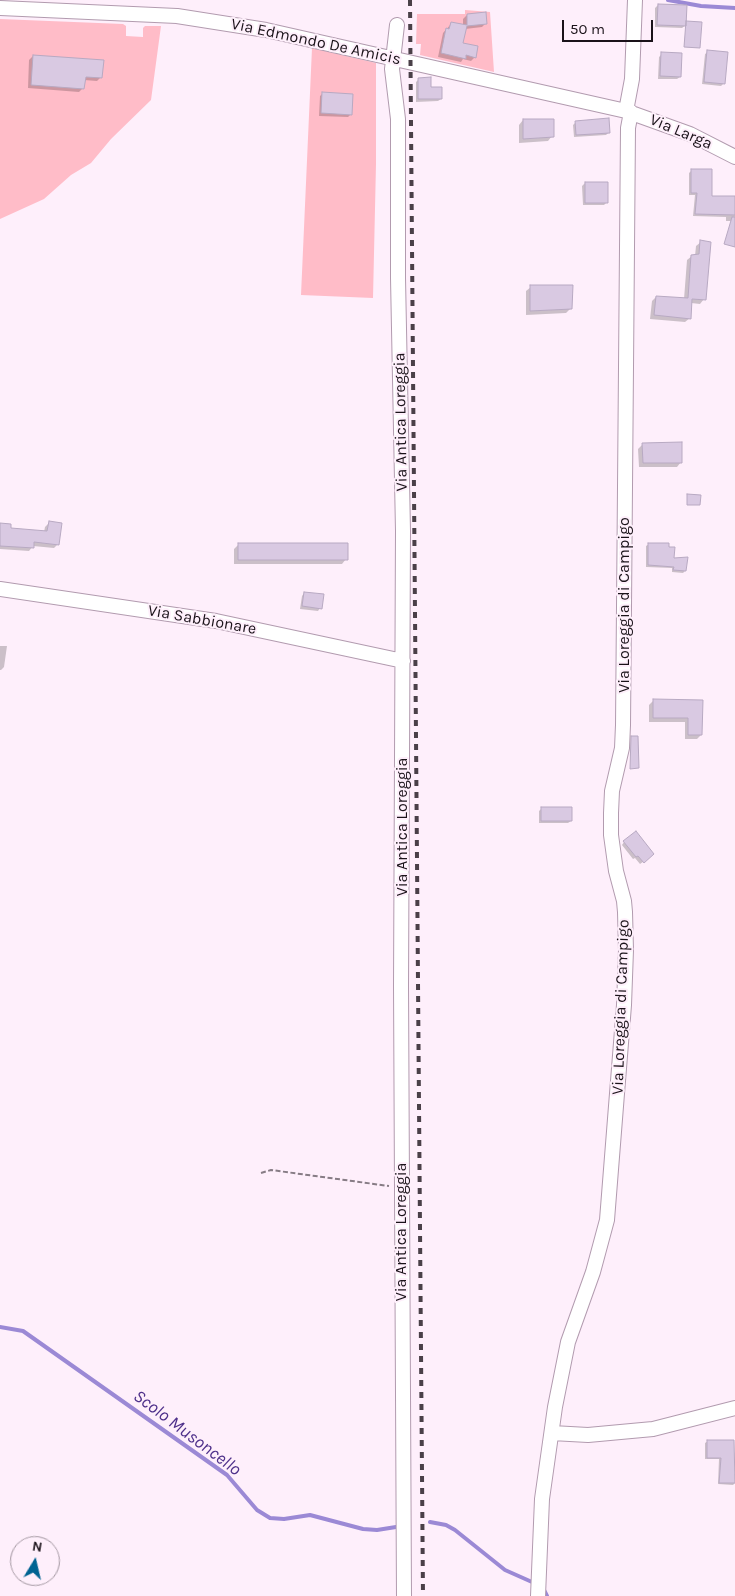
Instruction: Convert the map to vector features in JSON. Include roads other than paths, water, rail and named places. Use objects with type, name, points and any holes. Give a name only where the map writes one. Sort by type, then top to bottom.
[{"type":"street","name":"Via Loreggia di Campigo","points":[[538,1596],[542,1499],[555,1407],[568,1342],[594,1272],[607,1220],[624,1005],[625,912],[616,871],[611,835],[611,813],[612,791],[622,748],[623,725],[628,111],[632,79],[635,0]]},
{"type":"street","name":"Via Edmondo De Amicis","points":[[0,8],[184,16],[266,30],[628,111]]},
{"type":"street","name":"Via Antica Loreggia","points":[[397,25],[392,69],[398,119],[403,661],[401,1185],[404,1596]]},
{"type":"street","name":"Via Larga","points":[[628,111],[690,134],[735,157]]},
{"type":"street","name":"Via Sabbionare","points":[[0,589],[216,621],[403,661]]},
{"type":"street","points":[[552,1433],[588,1435],[653,1429],[735,1408]]},
{"type":"waterway","points":[[668,0],[701,6],[735,8]]},
{"type":"waterway","name":"Scolo Musoncello","points":[[0,1327],[23,1331],[227,1475],[257,1510],[270,1518],[284,1519],[310,1515],[363,1529],[377,1530],[396,1527]]},
{"type":"waterway","name":"Scolo Musoncello","points":[[430,1522],[446,1525],[455,1530],[505,1570],[532,1582]]},
{"type":"waterway","name":"Scolo Musoncello","points":[[543,1588],[547,1596]]},
{"type":"railway","points":[[410,0],[423,1596]]}]
